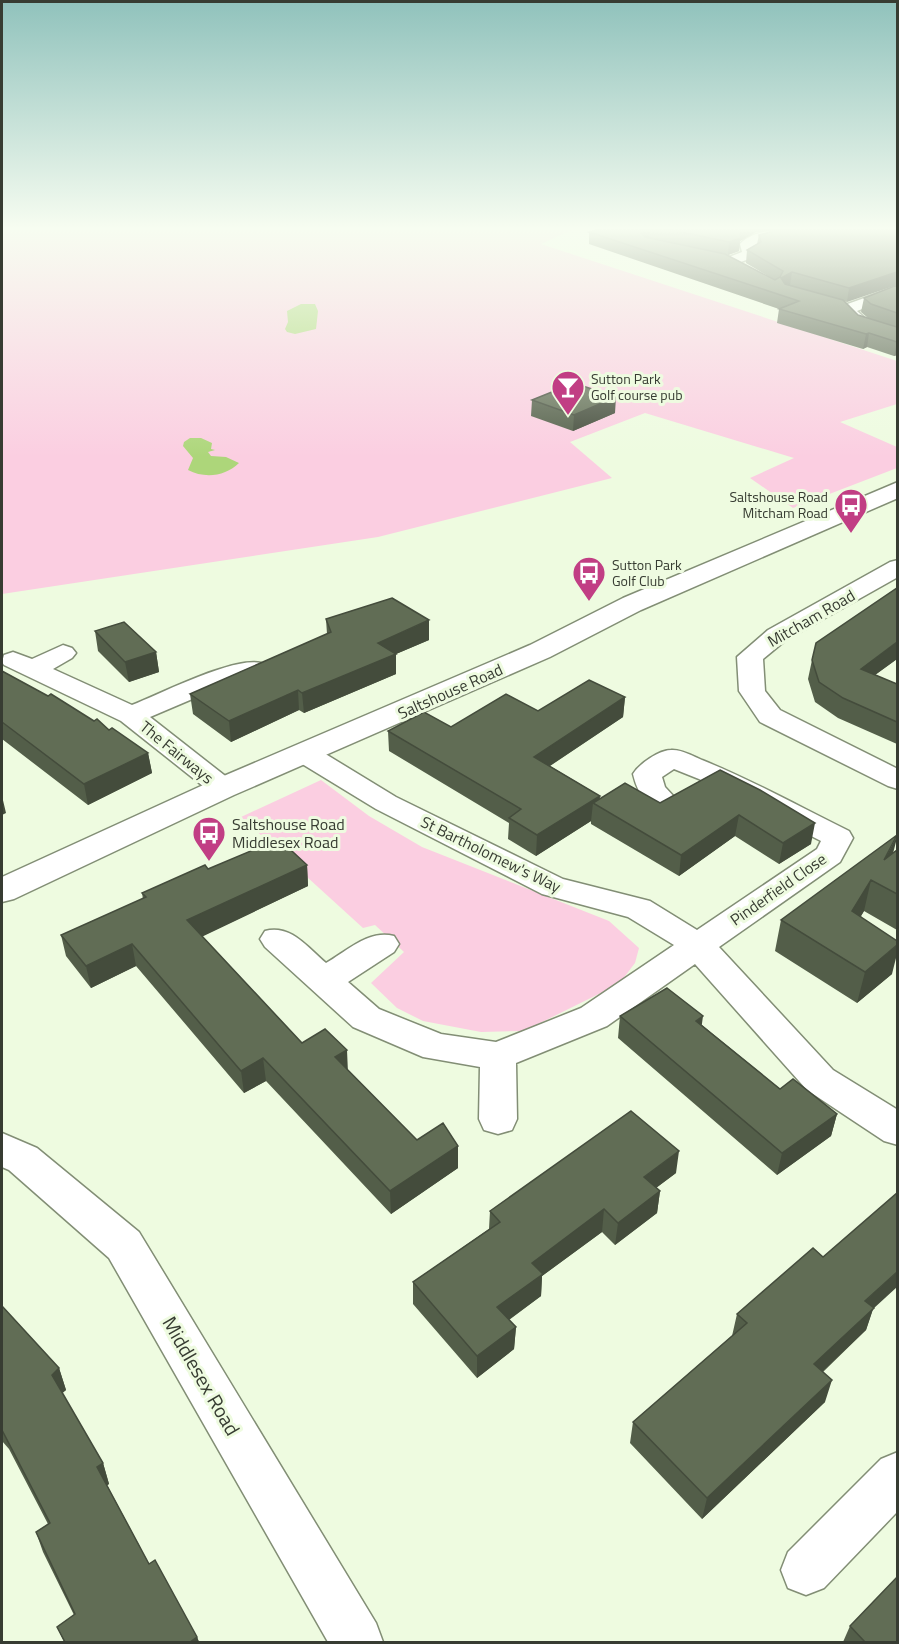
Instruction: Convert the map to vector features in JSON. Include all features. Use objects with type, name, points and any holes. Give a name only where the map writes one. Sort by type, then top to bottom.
[{"type":"main road","name":"Saltshouse Road","points":[[2,891],[223,788],[540,651],[632,604],[897,489]]},
{"type":"street","points":[[829,304],[897,335]]},
{"type":"street","points":[[832,323],[872,304]]},
{"type":"street","name":"Mitcham Road","points":[[897,567],[777,634],[750,657],[752,691],[770,716],[897,780]]},
{"type":"street","name":"The Fairways","points":[[63,652],[24,665],[131,715],[223,788]]},
{"type":"street","name":"The Fairways","points":[[131,715],[232,669]]},
{"type":"street","name":"St Bartholomew's Way","points":[[304,753],[386,803],[553,887],[639,909],[698,945],[820,1080],[897,1130]]},
{"type":"street","name":"Pinderfield Close","points":[[498,1056],[594,1017],[829,855],[837,838],[709,773],[672,758],[647,774],[651,790],[663,801]]},
{"type":"street","points":[[276,939],[366,1018],[436,1047],[498,1056],[498,1119]]},
{"type":"street","points":[[324,981],[382,944]]},
{"type":"street","name":"Middlesex Road","points":[[2,1149],[23,1159],[124,1245],[346,1638]]},
{"type":"street","points":[[806,1570],[897,1476]]},
{"type":"shaded area","points":[[2,304],[723,304],[897,361],[897,404],[840,422],[897,447],[897,468],[793,508],[750,478],[794,458],[645,413],[570,442],[612,478],[378,537],[2,594]]},
{"type":"shaded area","points":[[301,304],[315,304],[318,311],[316,329],[295,334],[287,332],[285,329],[288,322],[287,311]]},
{"type":"shaded area","points":[[190,438],[201,438],[212,443],[211,449],[215,450],[208,452],[211,456],[226,457],[239,463],[228,471],[215,475],[201,475],[188,470],[193,458],[183,446],[184,442]]},
{"type":"shaded area","points":[[321,780],[369,816],[422,847],[609,921],[639,948],[635,963],[619,984],[524,1031],[481,1032],[423,1021],[397,1008],[371,983],[404,952],[375,925],[363,928],[241,817]]},
{"type":"building","points":[[792,304],[847,304],[858,315],[897,327],[897,342],[869,333],[779,309]]},
{"type":"building","points":[[871,304],[897,304],[897,313]]},
{"type":"building","points":[[574,383],[616,397],[574,415],[532,400]]},
{"type":"building","points":[[897,588],[897,642],[861,669],[897,684],[897,722],[843,698],[819,682],[812,660],[816,643]]},
{"type":"building","points":[[392,598],[429,620],[378,643],[396,654],[302,693],[298,690],[229,721],[190,694],[331,632],[326,619]]},
{"type":"building","points":[[124,622],[156,652],[125,662],[95,631]]},
{"type":"building","points":[[2,671],[48,696],[51,694],[94,721],[97,719],[109,730],[112,728],[148,753],[84,784],[2,722]]},
{"type":"building","points":[[589,680],[625,697],[534,757],[600,796],[537,835],[509,818],[521,809],[388,731],[424,712],[451,727],[506,694],[538,711]]},
{"type":"building","points":[[720,770],[760,790],[815,823],[783,843],[739,815],[681,855],[593,803],[625,783],[660,803]]},
{"type":"building","points":[[897,835],[884,860],[897,850],[897,894],[871,880],[852,911],[897,941],[897,945],[865,972],[781,920]]},
{"type":"building","points":[[279,839],[307,865],[187,920],[302,1043],[325,1029],[347,1050],[335,1057],[417,1140],[443,1123],[458,1146],[390,1191],[263,1058],[241,1071],[132,944],[86,966],[61,935],[146,897],[142,893],[205,865],[208,869]]},
{"type":"building","points":[[667,988],[703,1016],[696,1021],[780,1089],[793,1079],[837,1114],[782,1153],[620,1016]]},
{"type":"building","points":[[631,1111],[679,1151],[644,1177],[660,1191],[618,1223],[604,1209],[532,1263],[543,1274],[497,1307],[516,1327],[477,1356],[413,1282],[500,1222],[490,1211]]},
{"type":"building","points":[[897,1193],[897,1272],[865,1301],[874,1308],[814,1364],[832,1380],[707,1498],[633,1422],[747,1323],[737,1314],[813,1248],[823,1257]]},
{"type":"building","points":[[2,1306],[59,1368],[52,1375],[103,1463],[97,1467],[149,1564],[155,1560],[197,1637],[190,1642],[65,1642],[57,1627],[75,1614],[36,1532],[50,1523],[2,1430]]},
{"type":"building","points":[[897,1577],[897,1642],[865,1642],[850,1626]]},
{"type":"place","name":"Sutton Park Golf course pub","points":[[568,416]]},
{"type":"place","name":"Saltshouse Road Mitcham Road","points":[[851,534]]},
{"type":"place","name":"Sutton Park Golf Club","points":[[589,602]]},
{"type":"place","name":"Saltshouse Road Middlesex Road","points":[[209,862]]}]
